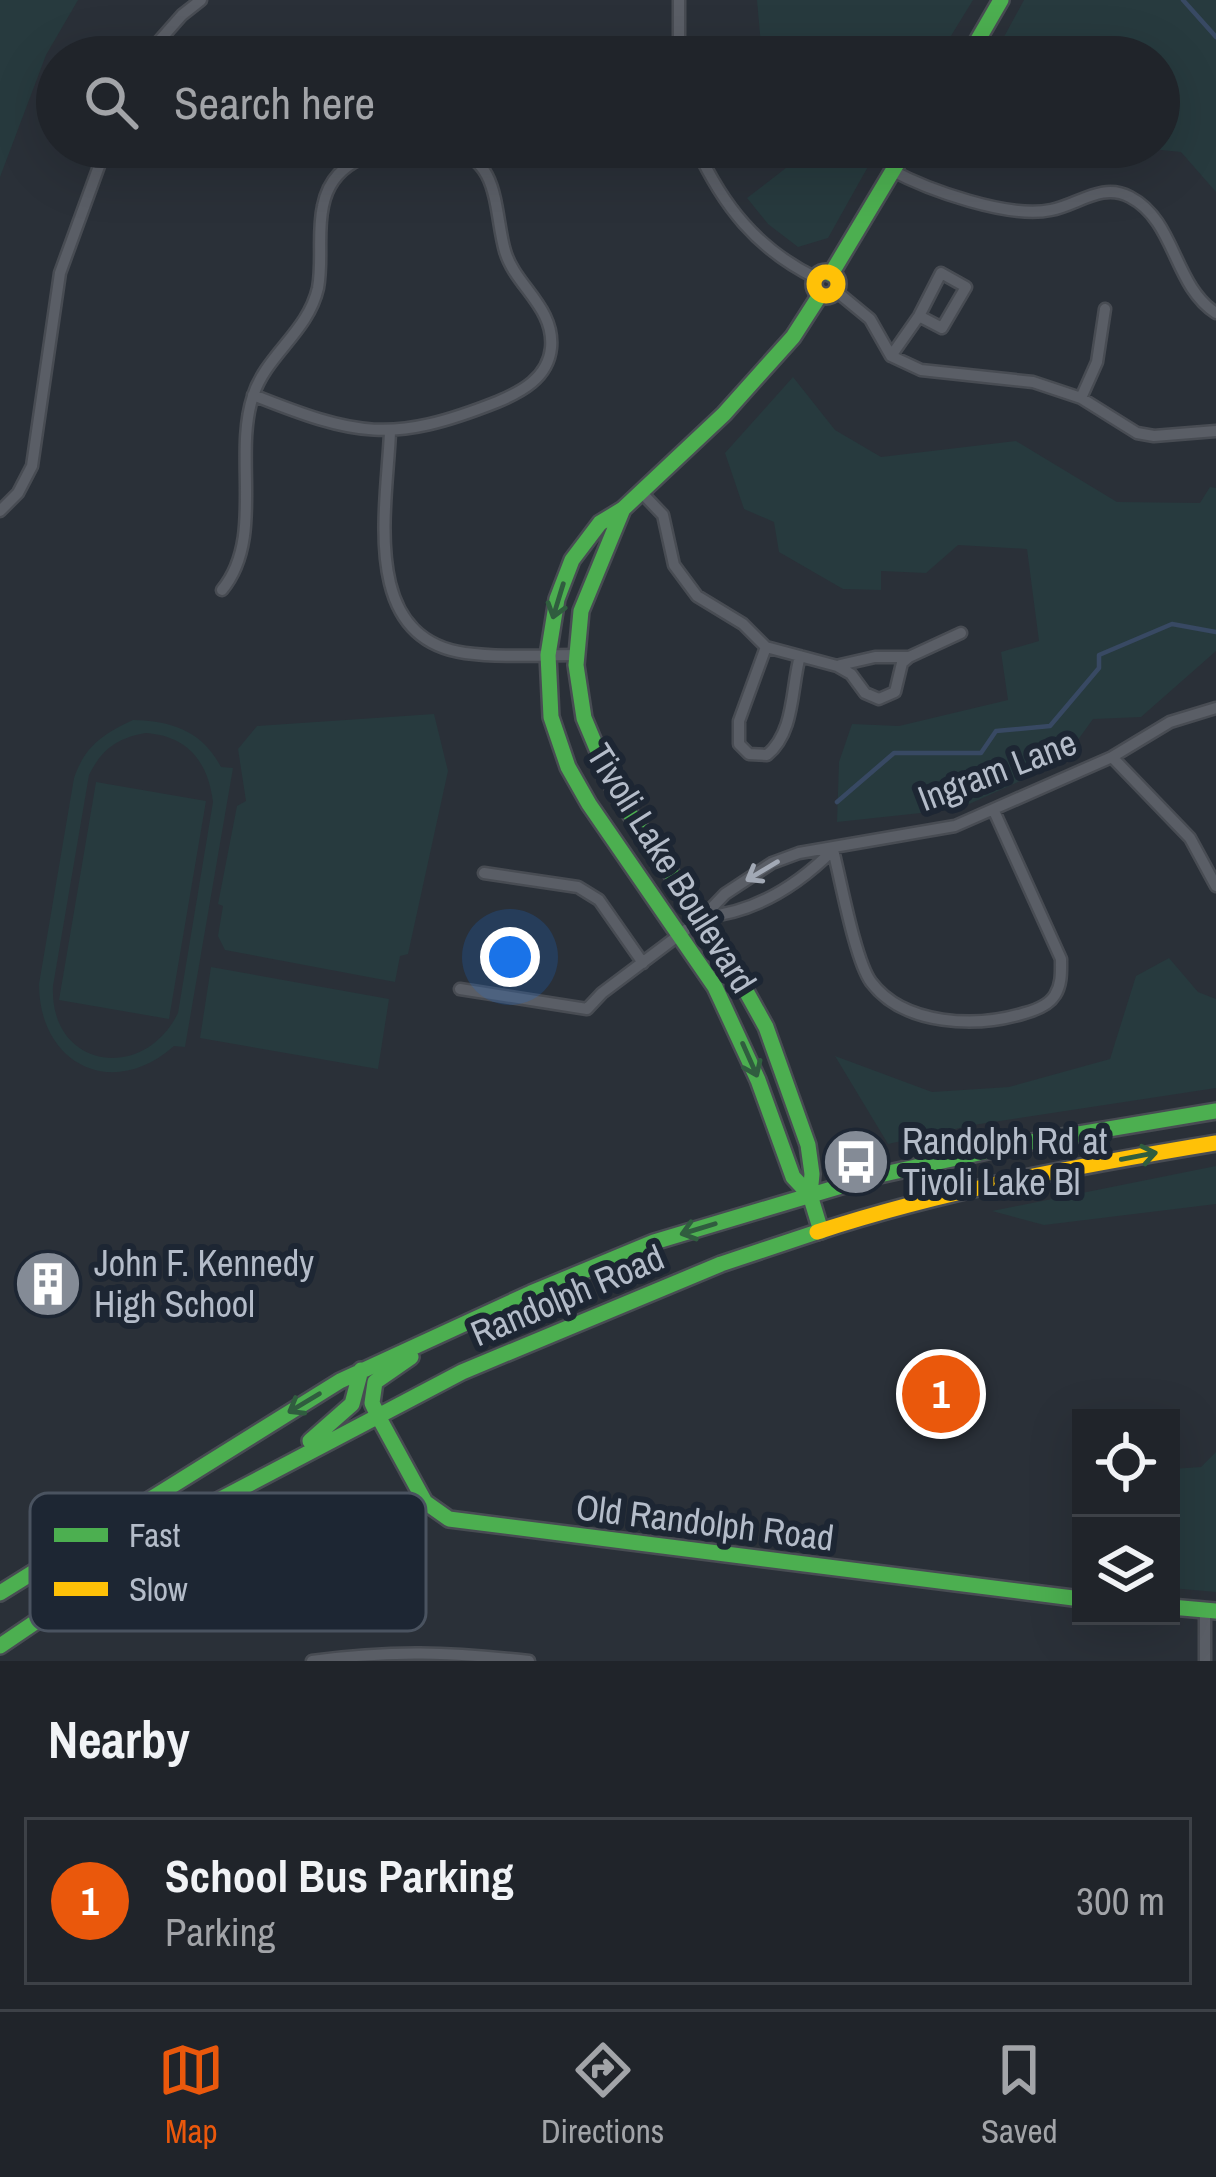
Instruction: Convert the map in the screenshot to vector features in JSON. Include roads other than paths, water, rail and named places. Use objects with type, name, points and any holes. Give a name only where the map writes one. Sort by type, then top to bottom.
[{"type":"main road","points":[[980,36],[1001,0]]},
{"type":"main road","name":"Tivoli Lake Boulevard","points":[[821,1232],[810,1196],[793,1177],[758,1080],[716,987],[568,767],[551,717],[548,655],[557,598],[572,560],[600,523],[641,492],[771,363],[826,284],[891,170]]},
{"type":"main road","name":"Tivoli Lake Boulevard","points":[[623,508],[621,522],[586,591],[578,655],[583,723],[597,762],[740,974],[790,1084],[816,1170],[810,1196]]},
{"type":"main road","name":"Randolph Road","points":[[157,1493],[361,1370],[654,1243],[874,1176],[1019,1144],[1216,1111]]},
{"type":"main road","name":"Randolph Road","points":[[233,1493],[462,1372],[722,1264],[914,1204],[1216,1142]]},
{"type":"main road","points":[[378,1415],[371,1391],[380,1376],[463,1326]]},
{"type":"main road","points":[[272,1470],[352,1407],[360,1393],[361,1370]]},
{"type":"main road","name":"Old Randolph Road","points":[[378,1415],[420,1493]]},
{"type":"main road","name":"Old Randolph Road","points":[[426,1503],[449,1519],[1072,1598]]},
{"type":"main road","name":"Randolph Road","points":[[0,1593],[30,1574]]},
{"type":"main road","points":[[1180,1608],[1210,1611]]},
{"type":"main road","name":"Randolph Road","points":[[0,1646],[30,1625]]},
{"type":"street","points":[[164,36],[201,0]]},
{"type":"street","points":[[679,0],[679,36]]},
{"type":"street","points":[[0,511],[18,493],[32,466],[59,273],[98,168]]},
{"type":"street","points":[[222,590],[234,575],[242,544],[246,428],[253,395],[310,312],[318,286],[322,208],[330,182],[342,168]]},
{"type":"street","points":[[253,395],[325,424],[390,432],[434,425],[527,388],[552,350],[544,312],[508,260],[497,195],[483,168]]},
{"type":"street","points":[[706,168],[738,221],[764,247],[826,284],[870,319],[892,356],[921,370],[1033,382],[1081,398],[1137,433],[1154,436],[1216,430]]},
{"type":"street","points":[[891,170],[936,190],[1021,211],[1050,211],[1103,191],[1127,195],[1156,217],[1196,296],[1216,313]]},
{"type":"street","points":[[892,356],[941,273],[965,287],[942,328],[919,316]]},
{"type":"street","points":[[1081,398],[1097,362],[1105,309]]},
{"type":"street","points":[[390,432],[385,570],[406,621],[423,636],[459,653],[578,655]]},
{"type":"street","points":[[641,492],[663,515],[674,565],[697,596],[743,624],[766,647],[837,665],[865,693],[879,699],[895,692],[902,663],[961,633]]},
{"type":"street","points":[[766,647],[739,721],[739,744],[749,754],[767,755],[777,747],[788,721],[800,656]]},
{"type":"street","points":[[837,665],[875,657],[909,657]]},
{"type":"street","name":"Ingram Lane","points":[[460,988],[587,1009],[704,917],[724,894],[772,863],[799,853],[956,826],[1112,757],[1170,722],[1216,708]]},
{"type":"street","points":[[1112,757],[1190,838],[1216,886]]},
{"type":"street","points":[[833,850],[857,952],[869,979],[887,1000],[913,1012],[965,1021],[1013,1017],[1040,1009],[1054,998],[1061,959],[994,811]]},
{"type":"street","name":"Ingram Lane","points":[[704,917],[734,915],[771,896],[806,877],[833,850]]},
{"type":"street","points":[[484,873],[578,887],[599,900],[643,963]]},
{"type":"street","points":[[1205,1661],[1210,1611]]},
{"type":"street","points":[[312,1661],[380,1651],[428,1651],[529,1661]]},
{"type":"waterway","points":[[1183,0],[1216,37]]},
{"type":"waterway","points":[[837,802],[894,753],[981,753],[996,731],[1050,726],[1099,668],[1099,655],[1172,624],[1216,632]]},
{"type":"place","name":"Randolph Rd at Tivoli Lake Bl","points":[[856,1162]]},
{"type":"place","name":"John F. Kennedy High School","points":[[48,1284]]},
{"type":"place","name":"School Bus Parking","points":[[941,1394]]}]
